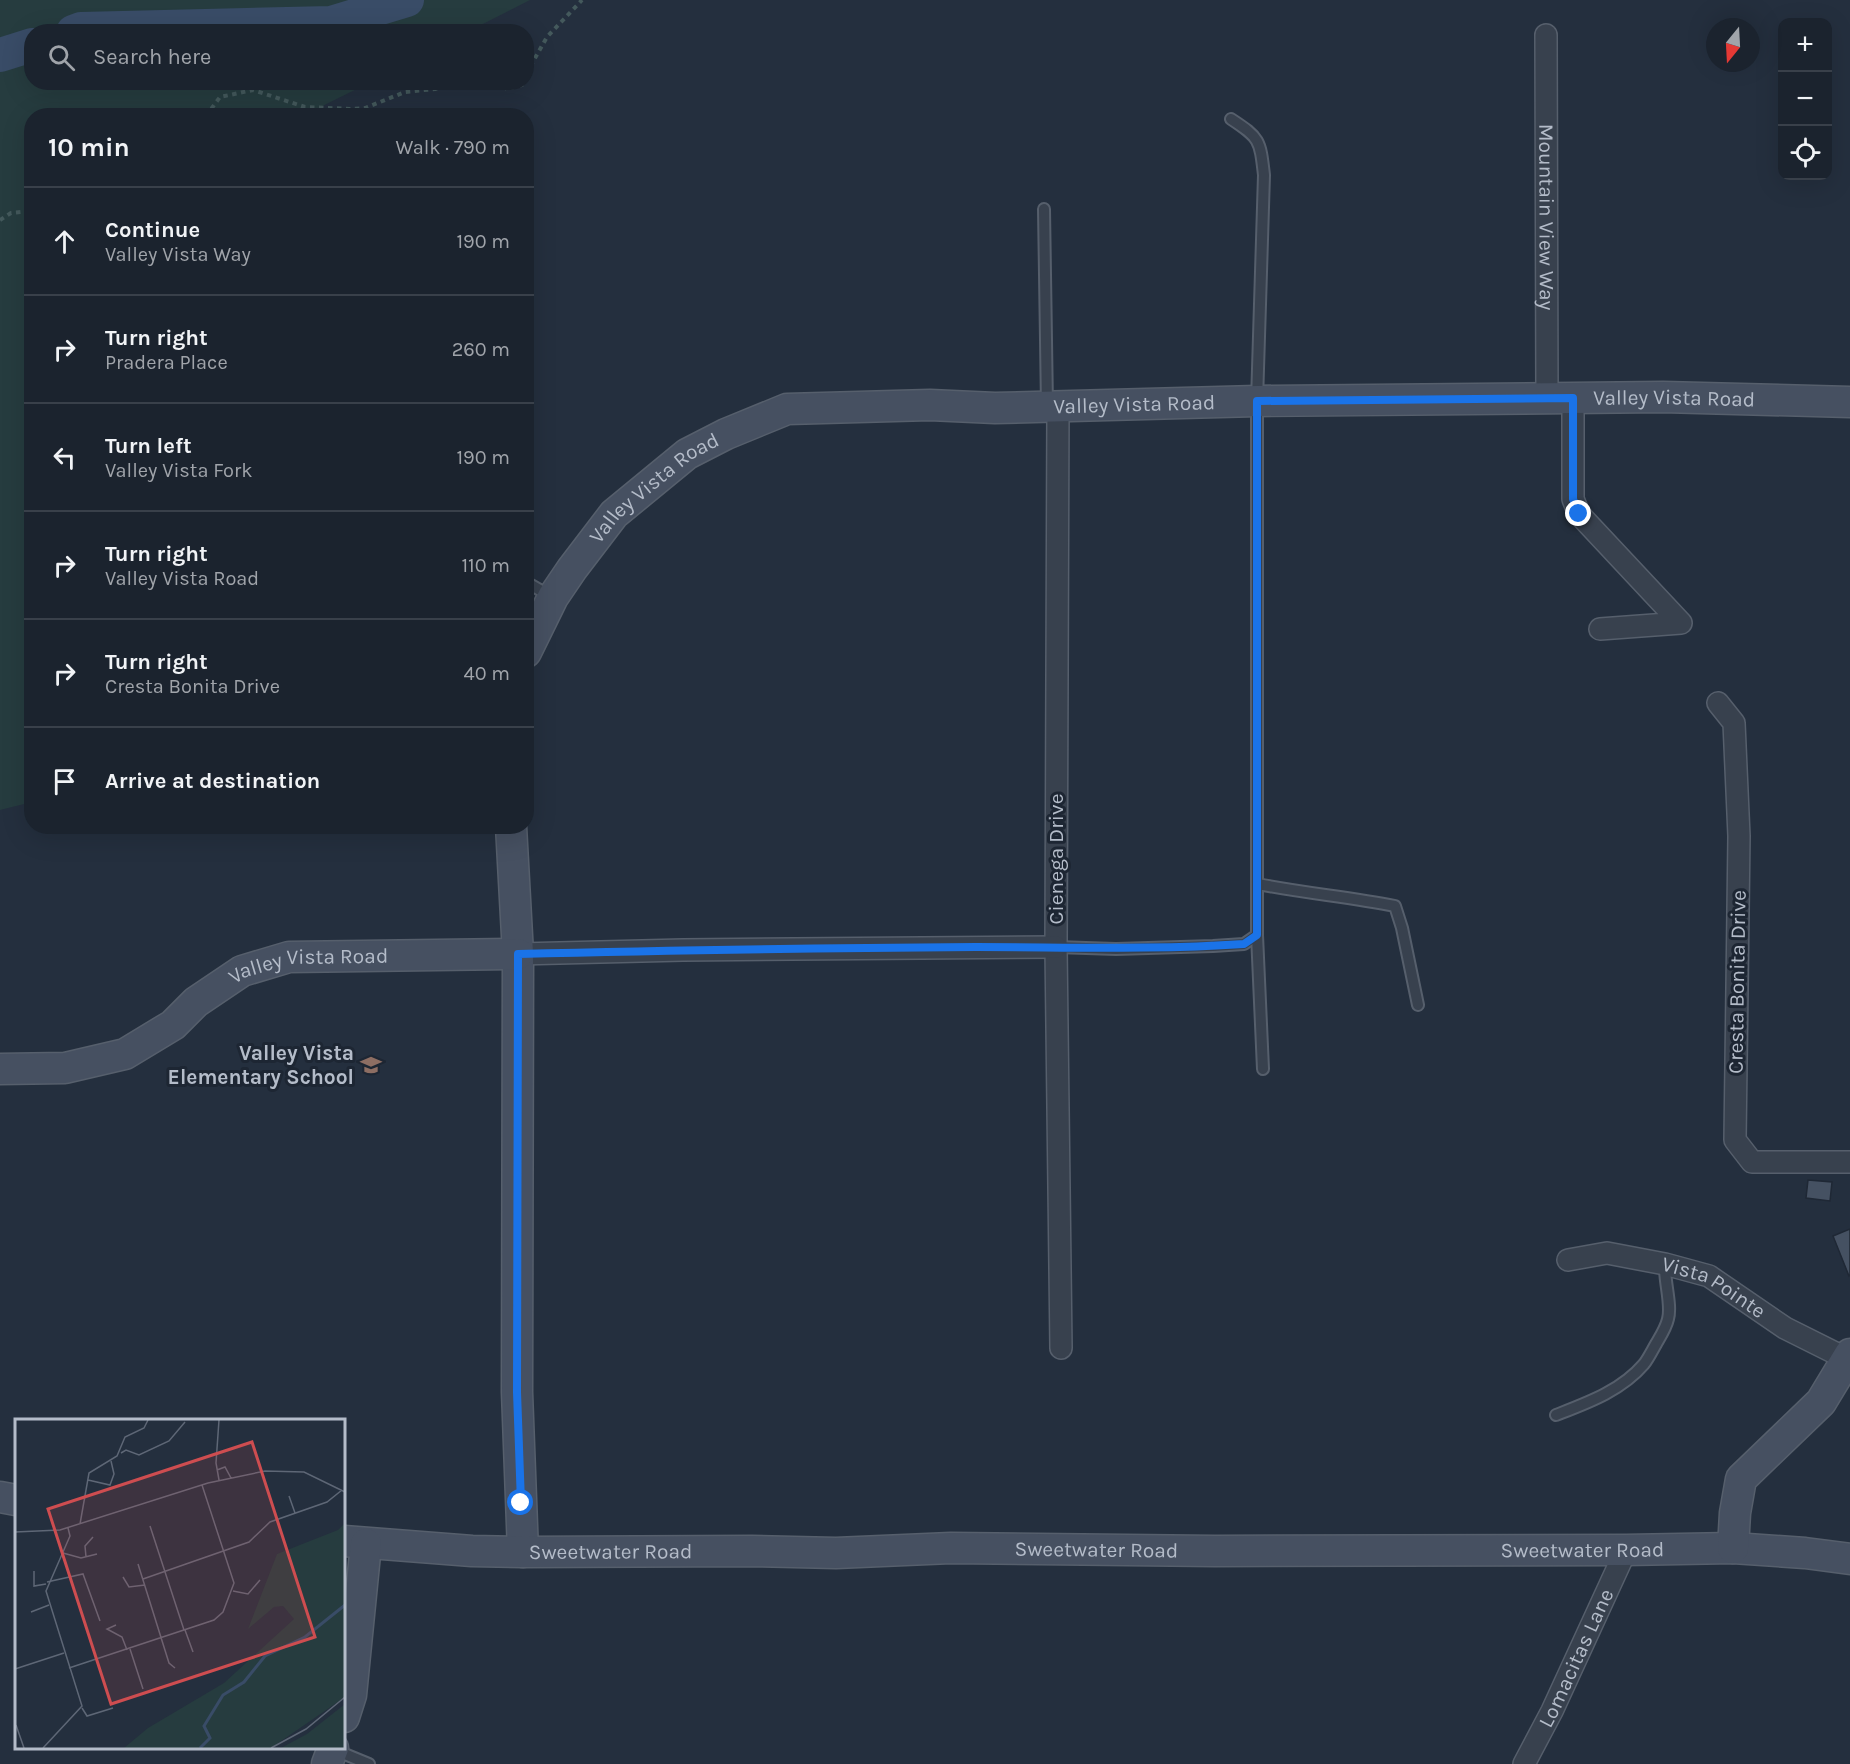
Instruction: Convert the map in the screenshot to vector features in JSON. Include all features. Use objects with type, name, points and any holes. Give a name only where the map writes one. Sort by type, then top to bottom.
[{"type":"street","name":"Mountain View Way","points":[[1546,35],[1560,398]]},
{"type":"street","name":"Valley Vista Road","points":[[534,636],[553,597],[572,568],[614,514],[687,454],[726,434],[787,409],[930,405],[995,408],[1257,401],[1663,397],[1850,402]]},
{"type":"street","points":[[1560,398],[1573,499],[1579,514],[1681,623],[1600,630]]},
{"type":"street","name":"Cienega Drive","points":[[1053,406],[1061,1348]]},
{"type":"street","name":"Cresta Bonita Drive","points":[[1718,703],[1734,723],[1739,836],[1735,1140],[1752,1162],[1850,1162]]},
{"type":"street","points":[[511,834],[518,954],[517,1392],[523,1552]]},
{"type":"street","points":[[518,954],[683,950],[1056,947]]},
{"type":"street","name":"Valley Vista Road","points":[[0,1070],[65,1068],[125,1054],[173,1025],[196,1002],[242,970],[289,957],[518,954]]},
{"type":"street","name":"Vista Pointe","points":[[1568,1260],[1607,1253],[1665,1264],[1709,1276],[1785,1328],[1848,1357]]},
{"type":"street","points":[[1733,1548],[1735,1513],[1741,1479],[1821,1402],[1848,1357]]},
{"type":"street","points":[[0,1497],[15,1500]]},
{"type":"street","points":[[345,1714],[351,1695],[355,1543]]},
{"type":"street","name":"Sweetwater Road","points":[[355,1543],[523,1552],[836,1553],[951,1548],[1215,1551],[1733,1548],[1850,1559]]},
{"type":"street","name":"Lomacitas Lane","points":[[1524,1764],[1552,1711],[1626,1550]]},
{"type":"lane","points":[[1231,119],[1253,134],[1261,147],[1264,175],[1257,401],[1257,935],[1263,1069]]},
{"type":"lane","points":[[1044,209],[1053,406]]},
{"type":"lane","points":[[534,586],[553,597]]},
{"type":"lane","points":[[1257,884],[1316,895],[1344,896],[1395,906],[1402,928],[1418,1005]]},
{"type":"lane","points":[[1056,947],[1116,949],[1223,946],[1244,944],[1257,935]]},
{"type":"lane","points":[[1556,1415],[1594,1400],[1621,1385],[1644,1364],[1668,1320],[1669,1308],[1664,1280],[1665,1264]]},
{"type":"lane","points":[[331,1753],[369,1764]]},
{"type":"path","points":[[534,60],[547,37],[582,0]]},
{"type":"path","points":[[212,108],[220,97],[253,90],[305,107],[328,108]]},
{"type":"path","points":[[365,108],[405,92],[425,90]]},
{"type":"path","points":[[0,220],[11,213],[24,212]]},
{"type":"green space","points":[[0,0],[530,0],[483,24],[24,24],[24,90],[355,90],[318,108],[24,108],[24,804],[0,810]]},
{"type":"building","points":[[1808,1180],[1832,1182],[1830,1201],[1806,1198]]},
{"type":"building","points":[[1850,1229],[1850,1275],[1849,1276],[1833,1236]]},
{"type":"waterway","points":[[289,24],[331,23],[407,0]]},
{"type":"waterway","points":[[0,55],[24,48]]},
{"type":"place","name":"Valley Vista Elementary School","points":[[371,1065]]},
{"type":"route","points":[[521,1503],[517,1392],[518,954],[826,948],[1116,949],[1244,944],[1257,935],[1257,401],[1573,398],[1573,499],[1579,514]]}]
